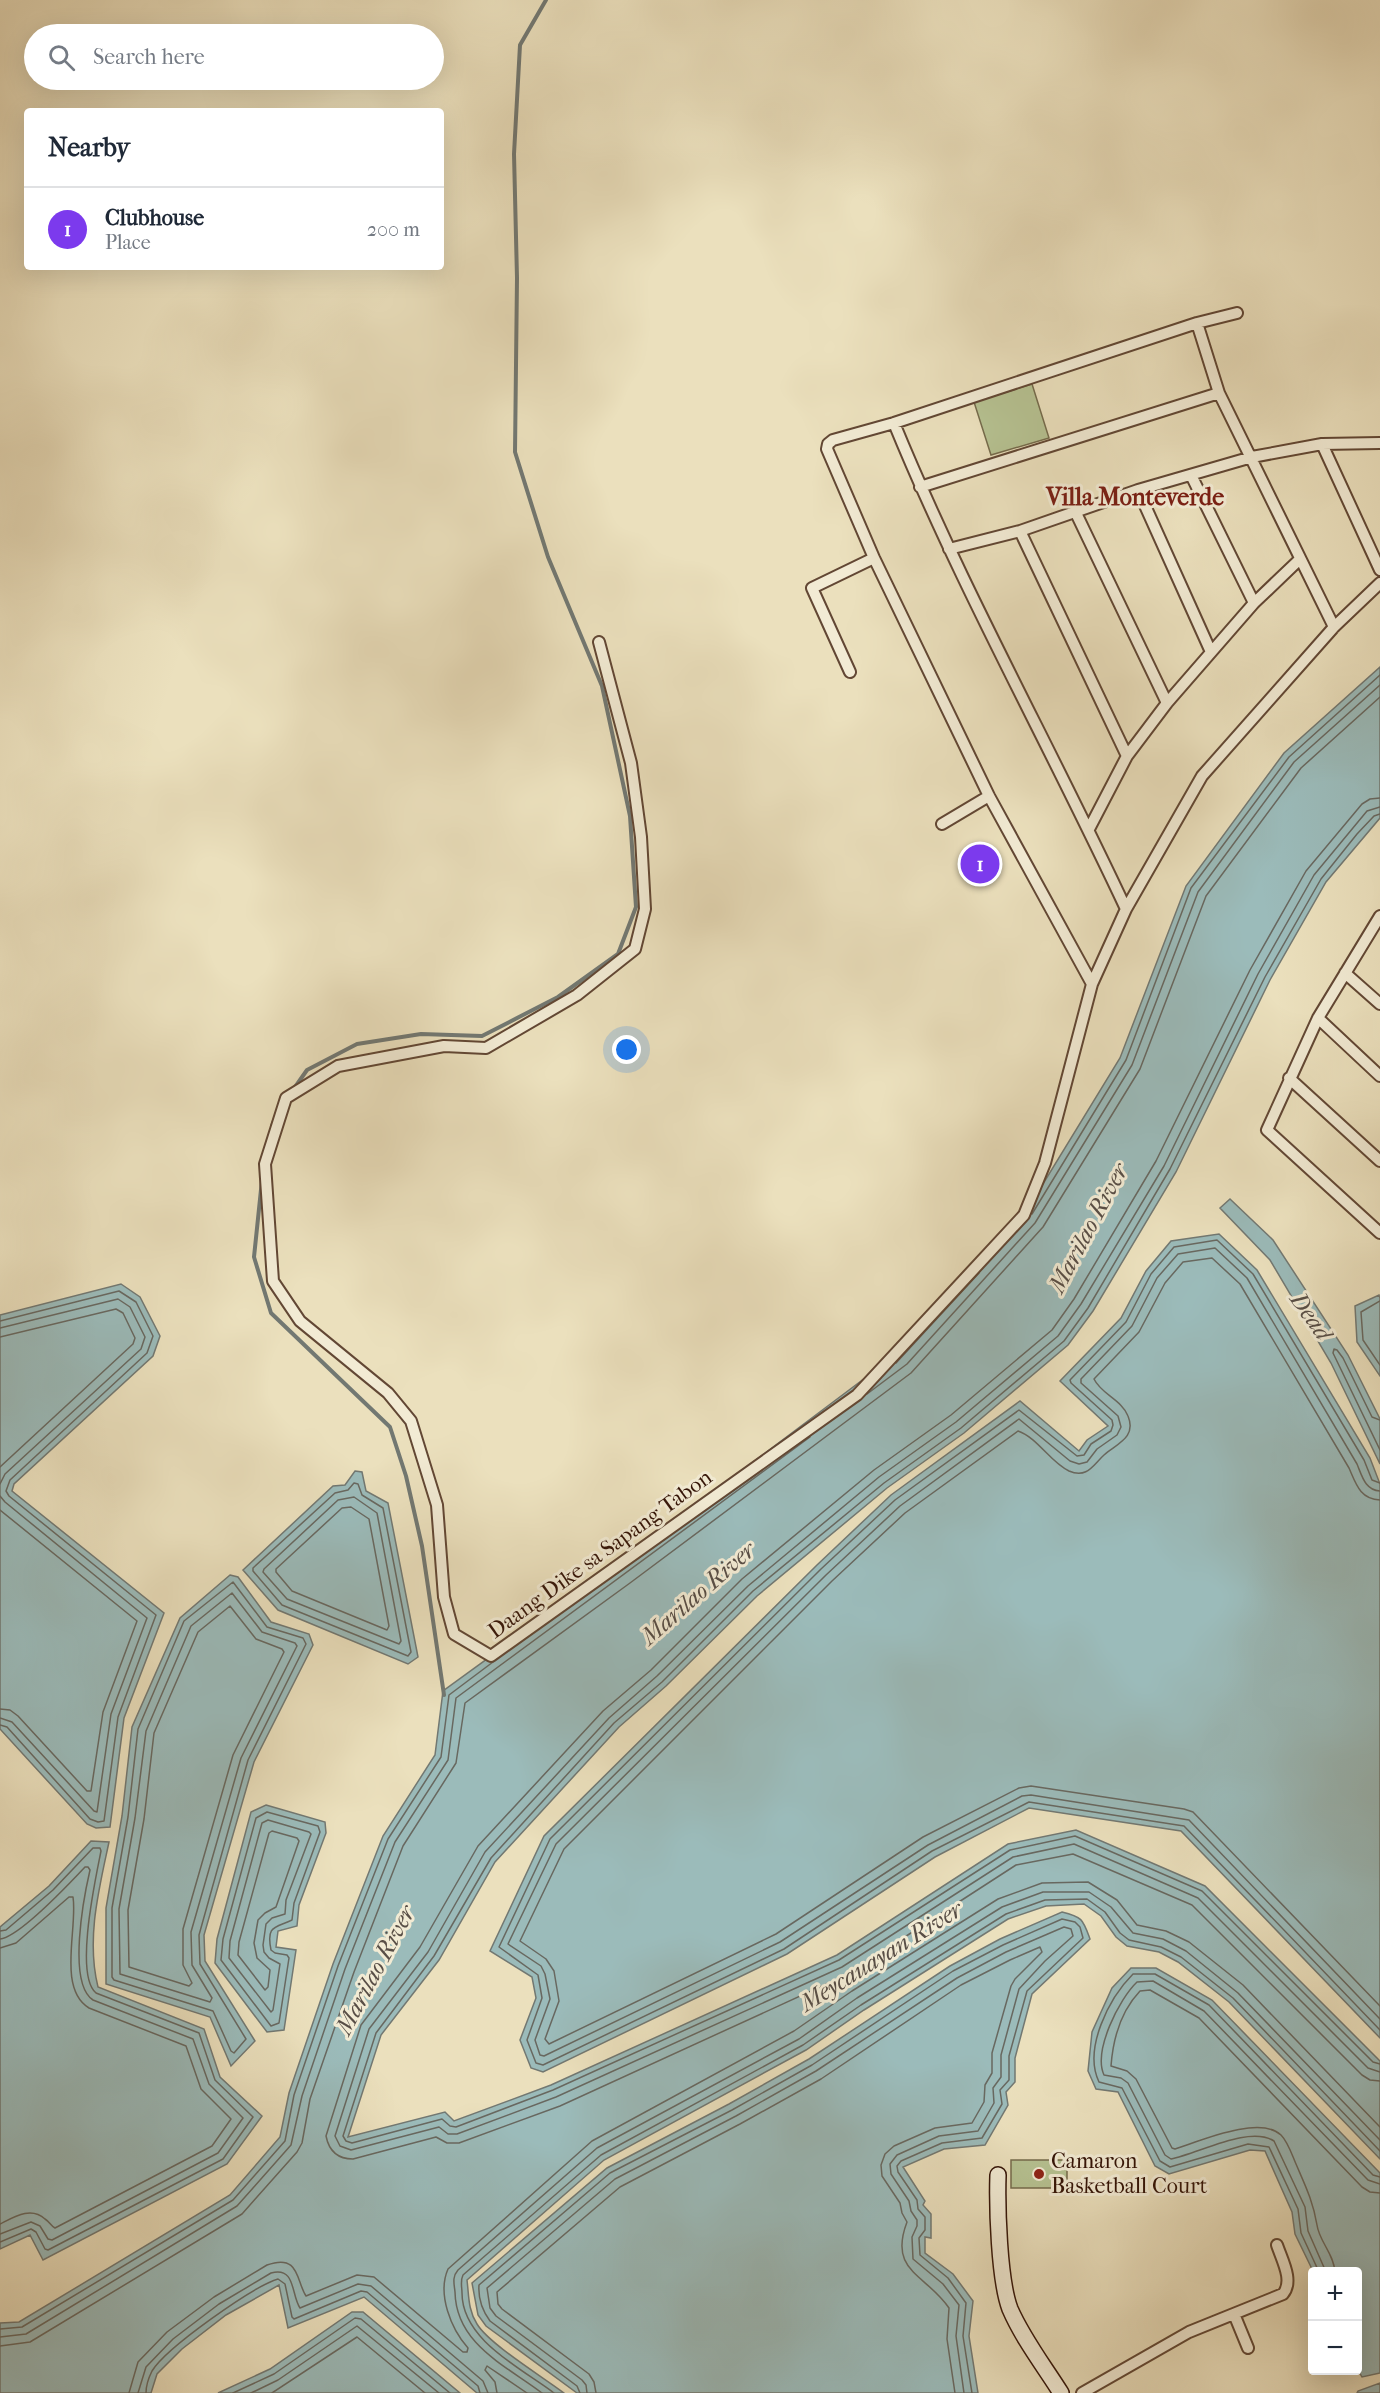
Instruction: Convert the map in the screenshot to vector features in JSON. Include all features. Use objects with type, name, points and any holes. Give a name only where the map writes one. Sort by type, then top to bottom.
[{"type":"street","points":[[1092,984],[989,796],[873,558],[827,449],[828,444],[833,440],[894,423],[1197,323],[1237,313]]},
{"type":"street","points":[[1197,323],[1219,393],[1299,560],[1334,627]]},
{"type":"street","points":[[921,487],[1219,393]]},
{"type":"street","points":[[894,423],[949,549],[1089,829],[1126,909]]},
{"type":"street","points":[[949,549],[1020,531],[1138,490],[1251,457],[1322,444],[1380,443]]},
{"type":"street","points":[[1322,444],[1380,570]]},
{"type":"street","points":[[1191,475],[1254,603]]},
{"type":"street","points":[[1138,490],[1211,652]]},
{"type":"street","points":[[1075,511],[1167,703]]},
{"type":"street","points":[[1020,531],[1127,756]]},
{"type":"street","points":[[850,672],[812,588],[873,558]]},
{"type":"street","points":[[1089,829],[1127,756],[1167,703],[1254,603],[1299,560]]},
{"type":"street","points":[[1092,984],[1126,909],[1202,776],[1334,627],[1380,584]]},
{"type":"street","name":"Daang Dike sa Sapang Tabon","points":[[599,642],[631,763],[641,837],[645,909],[635,949],[577,995],[486,1048],[444,1046],[338,1066],[286,1098],[265,1164],[273,1281],[300,1321],[388,1393],[411,1421],[437,1505],[444,1597],[454,1634],[491,1656],[857,1395],[1024,1215],[1045,1163],[1092,984]]},
{"type":"street","points":[[942,824],[989,796]]},
{"type":"street","points":[[1379,918],[1318,1018],[1267,1130],[1380,1233]]},
{"type":"street","points":[[1345,973],[1380,1004]]},
{"type":"street","points":[[1318,1018],[1380,1076]]},
{"type":"street","points":[[1290,1078],[1380,1161]]},
{"type":"street","points":[[998,2175],[1000,2247],[1010,2308],[1021,2330],[1061,2393]]},
{"type":"street","points":[[1082,2393],[1189,2332],[1283,2294],[1288,2277],[1277,2246]]},
{"type":"street","points":[[1233,2314],[1248,2348]]},
{"type":"green space","points":[[1032,384],[1049,438],[991,455],[974,402]]},
{"type":"green space","name":"Camaron Basketball Court","points":[[1011,2160],[1067,2160],[1067,2188],[1011,2188]]},
{"type":"water","points":[[1380,667],[1380,818],[1326,882],[1270,980],[1176,1172],[1093,1311],[1068,1345],[964,1433],[887,1488],[757,1596],[666,1686],[619,1727],[495,1862],[439,1960],[381,2035],[348,2137],[445,2112],[454,2121],[551,2085],[837,1955],[1008,1844],[1076,1830],[1205,1886],[1380,2061],[1380,2159],[1229,2002],[1178,1962],[1159,1952],[1127,1946],[1116,1937],[1101,1916],[1084,1904],[1046,1906],[1008,1919],[864,2010],[806,2050],[604,2160],[467,2280],[472,2313],[483,2332],[564,2393],[477,2393],[364,2297],[288,2328],[279,2285],[226,2315],[182,2349],[157,2374],[151,2393],[0,2393],[0,2323],[19,2322],[230,2195],[280,2137],[289,2093],[333,1964],[383,1836],[435,1755],[443,1691],[616,1565],[897,1354],[1024,1215],[1120,1058],[1186,886],[1284,753]]},
{"type":"water","name":"Dead","points":[[1230,1199],[1273,1240],[1348,1355],[1380,1419],[1380,1464],[1331,1363],[1270,1260],[1220,1208]]},
{"type":"water","points":[[1219,1234],[1257,1270],[1370,1458],[1380,1484],[1380,2038],[1181,1831],[1029,1808],[935,1857],[787,1954],[543,2072],[531,2068],[520,2040],[536,1998],[532,1977],[490,1951],[544,1836],[817,1565],[891,1495],[1020,1401],[1079,1451],[1087,1440],[1108,1426],[1060,1381],[1121,1318],[1146,1271],[1171,1241]]},
{"type":"water","points":[[121,1284],[140,1297],[160,1336],[153,1356],[14,1484],[12,1491],[164,1613],[124,1718],[110,1827],[96,1828],[87,1824],[0,1729],[0,1315]]},
{"type":"water","points":[[1379,1295],[1380,1376],[1357,1342],[1355,1306]]},
{"type":"water","points":[[355,1471],[362,1472],[366,1491],[388,1503],[418,1657],[408,1664],[278,1610],[243,1570],[333,1486],[345,1485]]},
{"type":"water","points":[[230,1575],[238,1577],[271,1622],[309,1634],[313,1645],[254,1762],[204,1935],[205,1961],[255,2041],[231,2066],[210,2017],[106,1984],[106,1908],[122,1816],[132,1727],[180,1618]]},
{"type":"water","points":[[266,1805],[325,1822],[326,1833],[299,1905],[297,1926],[278,1931],[276,1947],[296,1950],[284,2030],[267,2032],[215,1963],[217,1939],[251,1812]]},
{"type":"water","points":[[91,1841],[109,1842],[95,1914],[93,1951],[98,1987],[204,2029],[220,2077],[262,2116],[227,2164],[43,2260],[30,2235],[0,2249],[0,1927],[49,1886]]},
{"type":"water","points":[[1062,1912],[1081,1920],[1090,1939],[1032,1994],[1015,2058],[1015,2082],[1006,2092],[1008,2105],[985,2145],[944,2149],[903,2167],[925,2201],[923,2205],[931,2214],[931,2238],[925,2237],[925,2253],[953,2274],[973,2301],[969,2336],[978,2393],[577,2393],[486,2326],[478,2315],[472,2283],[607,2168],[809,2059],[950,1966],[1000,1939]]},
{"type":"water","points":[[1131,1968],[1156,1968],[1212,2000],[1380,2173],[1380,2373],[1362,2377],[1361,2375],[1362,2267],[1311,2267],[1295,2234],[1292,2212],[1265,2151],[1250,2150],[1169,2174],[1155,2166],[1118,2092],[1096,2089],[1088,2071],[1092,2032],[1112,1988]]},
{"type":"water","points":[[352,2312],[363,2312],[460,2393],[218,2393],[270,2369]]},
{"type":"water","points":[[1380,2383],[1380,2393],[1357,2393],[1358,2391]]},
{"type":"waterway","points":[[293,1090],[307,1070],[357,1044],[421,1034],[482,1036],[558,997],[618,954],[636,907],[630,816],[602,686],[548,557],[515,452],[517,278],[514,154],[520,45],[546,0]]},
{"type":"waterway","points":[[272,1126],[278,1111]]},
{"type":"waterway","points":[[262,1180],[254,1257],[271,1313],[390,1427],[406,1476],[422,1546],[444,1695]]},
{"type":"place","name":"Clubhouse","points":[[980,864]]},
{"type":"place","name":"Camaron Basketball Court","points":[[1039,2174]]},
{"type":"district","name":"Villa Monteverde","points":[[1135,497]]},
{"type":"water label","name":"Marilao River","points":[[1088,1228]]},
{"type":"water label","name":"Marilao River","points":[[698,1593]]},
{"type":"water label","name":"Meycauayan River","points":[[881,1956]]},
{"type":"water label","name":"Marilao River","points":[[375,1970]]}]
